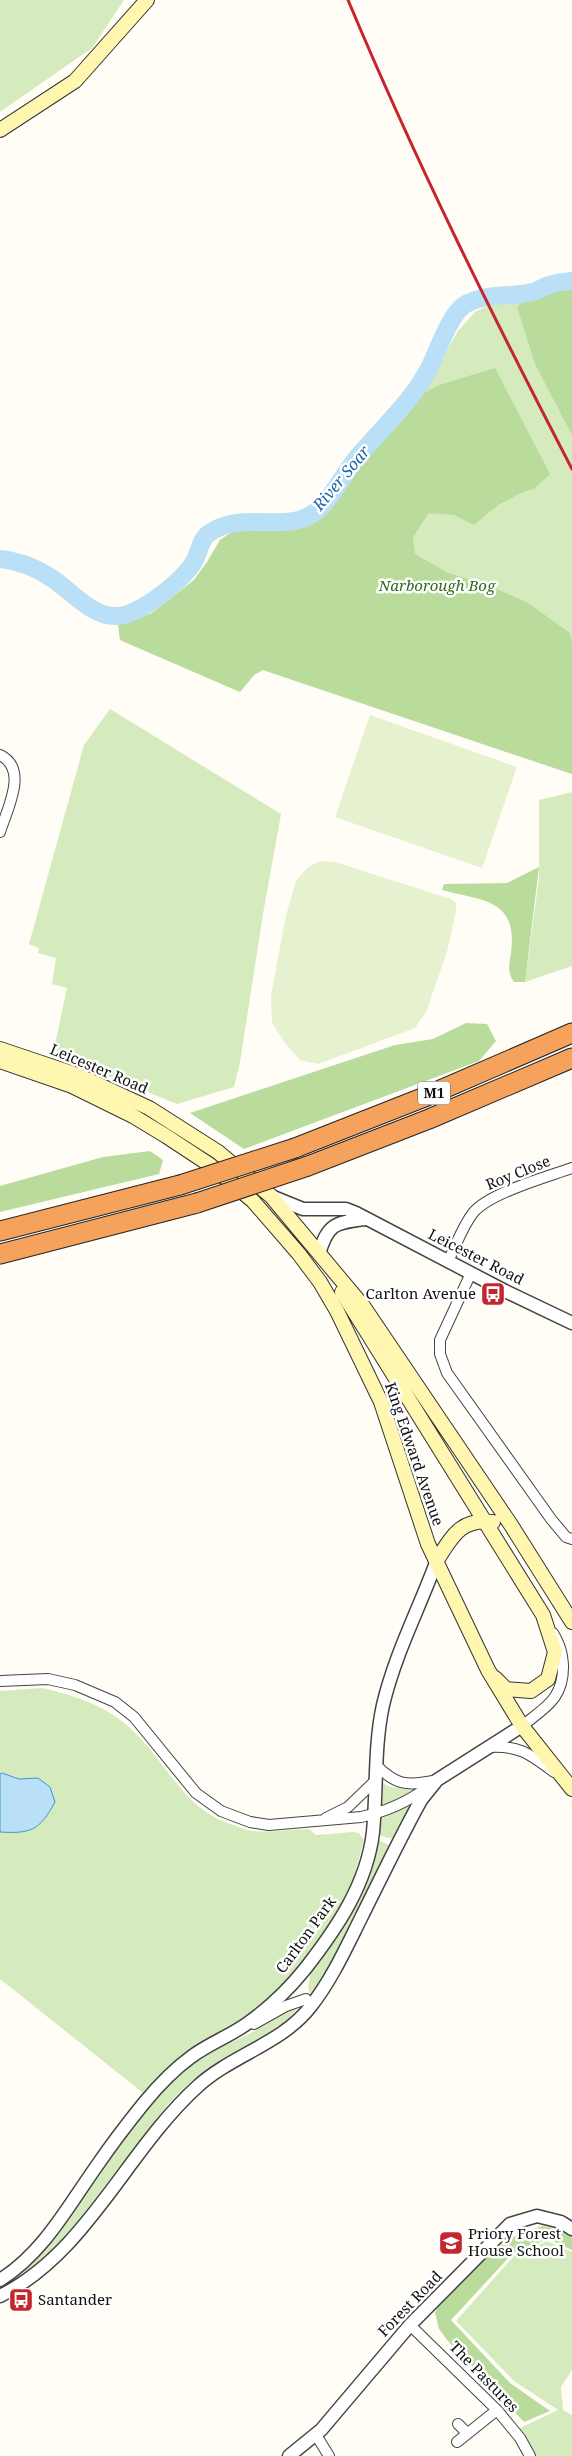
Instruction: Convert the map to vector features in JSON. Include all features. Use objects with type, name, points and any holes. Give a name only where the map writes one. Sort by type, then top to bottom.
[{"type":"highway","name":"M1","points":[[0,1231],[180,1186],[295,1148],[422,1098],[572,1033]]},
{"type":"highway","name":"M1","points":[[0,1254],[197,1203],[308,1166],[429,1120],[572,1058]]},
{"type":"main road","points":[[0,130],[75,81],[148,0]]},
{"type":"main road","name":"Leicester Road","points":[[0,1049],[80,1076],[148,1108],[181,1127]]},
{"type":"main road","name":"Leicester Road","points":[[0,1061],[72,1086],[134,1116],[166,1136]]},
{"type":"main road","name":"King Edward Avenue","points":[[181,1127],[218,1152],[271,1196],[363,1306],[511,1525],[572,1622]]},
{"type":"main road","name":"King Edward Avenue","points":[[166,1136],[210,1165],[253,1201],[280,1231],[320,1282],[337,1311],[381,1402],[428,1544],[488,1670],[522,1726],[568,1784]]},
{"type":"main road","name":"King Edward Avenue","points":[[322,1258],[542,1615],[555,1652],[548,1679],[531,1691],[506,1689],[488,1670]]},
{"type":"main road","points":[[437,1560],[455,1532],[468,1524],[485,1521],[511,1525]]},
{"type":"street","points":[[0,755],[11,762],[15,774],[0,832]]},
{"type":"street","name":"Roy Close","points":[[448,1261],[468,1220],[477,1209],[500,1195],[572,1168]]},
{"type":"street","name":"Leicester Road","points":[[271,1196],[303,1210],[346,1209],[572,1323]]},
{"type":"street","points":[[322,1258],[324,1235],[347,1220],[365,1219]]},
{"type":"street","points":[[471,1273],[440,1340],[440,1354],[445,1367],[551,1519],[566,1537],[572,1538]]},
{"type":"street","name":"Carlton Park","points":[[0,2280],[30,2257],[44,2241],[143,2104],[174,2070],[192,2055],[248,2023],[285,1991],[308,1965],[333,1929],[362,1878],[368,1858],[374,1814],[382,1707],[392,1672],[437,1560]]},
{"type":"street","points":[[0,1681],[48,1679],[75,1685],[115,1702],[134,1717],[196,1793],[221,1812],[250,1822],[270,1825],[326,1818],[346,1820],[374,1814],[415,1796],[486,1747],[522,1726],[553,1700],[564,1682],[562,1648],[542,1615]]},
{"type":"street","points":[[486,1747],[507,1746],[528,1752],[568,1784]]},
{"type":"street","points":[[377,1766],[389,1778],[400,1782],[413,1785],[436,1780]]},
{"type":"street","points":[[0,2296],[30,2279],[62,2251],[163,2121],[198,2085],[215,2072],[287,2029],[311,2007],[346,1952],[410,1820],[421,1800],[436,1780]]},
{"type":"street","points":[[326,1818],[348,1807],[375,1781]]},
{"type":"street","points":[[232,2032],[247,2028],[286,2006],[306,1999]]},
{"type":"street","name":"Forest Road","points":[[288,2456],[316,2434],[410,2325],[510,2224],[537,2216],[561,2222],[572,2229]]},
{"type":"street","name":"The Pastures","points":[[410,2325],[497,2410],[520,2438],[530,2456]]},
{"type":"street","points":[[457,2442],[497,2410]]},
{"type":"street","points":[[458,2424],[467,2433]]},
{"type":"street","points":[[316,2434],[329,2456]]},
{"type":"green space","points":[[0,0],[124,0],[92,48],[0,112]]},
{"type":"green space","name":"Narborough Bog","points":[[572,289],[572,774],[263,670],[254,675],[240,692],[120,640],[118,623],[150,614],[194,580],[220,540],[235,530],[251,527],[292,528],[317,519],[422,394],[458,331],[475,312],[500,300],[526,298],[558,290]]},
{"type":"green space","points":[[572,289],[572,435],[535,364],[517,307],[536,295],[550,291]]},
{"type":"green space","name":"Narborough Bog","points":[[495,368],[550,474],[534,489],[525,491],[498,505],[474,525],[454,515],[429,513],[413,537],[415,554],[448,573],[483,583],[528,603],[570,633],[572,644],[572,774],[263,670],[254,675],[240,692],[120,640],[118,623],[150,614],[194,580],[220,540],[235,530],[251,527],[292,528],[317,519],[422,394],[439,385]]},
{"type":"green space","points":[[110,709],[281,814],[240,1062],[234,1087],[177,1104],[53,1054],[67,988],[52,984],[56,958],[38,953],[39,948],[29,944],[84,745]]},
{"type":"green space","points":[[370,715],[517,767],[482,868],[335,817]]},
{"type":"green space","points":[[572,792],[572,966],[525,982],[539,878],[539,800]]},
{"type":"green space","points":[[320,861],[335,862],[451,899],[456,903],[456,911],[447,952],[426,1012],[415,1028],[318,1064],[300,1060],[285,1043],[272,1023],[271,996],[286,915],[296,881],[308,867]]},
{"type":"green space","points":[[539,867],[525,982],[514,982],[509,968],[512,935],[509,921],[503,912],[483,900],[442,890],[444,884],[507,883]]},
{"type":"green space","points":[[466,1023],[487,1024],[496,1041],[479,1061],[244,1149],[190,1113],[395,1045],[433,1039]]},
{"type":"green space","points":[[150,1151],[163,1160],[159,1174],[0,1212],[0,1186],[103,1157]]},
{"type":"green space","points":[[42,1688],[91,1703],[123,1722],[145,1744],[187,1796],[213,1816],[252,1831],[309,1829],[316,1835],[353,1832],[359,1833],[364,1840],[352,1884],[339,1907],[341,1912],[310,1956],[258,2011],[147,2096],[0,1979],[0,1691]]},
{"type":"green space","points":[[381,1782],[390,1787],[413,1790],[380,1808]]},
{"type":"green space","points":[[417,1798],[393,1839],[378,1835],[379,1815]]},
{"type":"green space","points":[[378,1840],[389,1845],[338,1954],[310,1994],[308,1987],[311,1970],[354,1907],[366,1883]]},
{"type":"green space","points":[[297,2006],[284,2022],[271,2032],[209,2069],[180,2092],[169,2103],[64,2240],[32,2270],[0,2291],[0,2286],[25,2269],[36,2258],[130,2130],[156,2098],[185,2068],[216,2048],[251,2033],[279,2014]]},
{"type":"green space","points":[[543,2226],[557,2229],[572,2236],[572,2250],[548,2239],[512,2254],[451,2320],[510,2383],[550,2411],[524,2422],[447,2340],[439,2329],[435,2313],[439,2304],[486,2257],[512,2238]]},
{"type":"green space","points":[[547,2241],[572,2252],[572,2370],[561,2387],[563,2410],[572,2415],[572,2456],[530,2456],[514,2431],[558,2410],[514,2381],[456,2321],[514,2256]]},
{"type":"water","points":[[0,1774],[19,1779],[38,1778],[50,1787],[55,1802],[44,1819],[34,1828],[20,1832],[0,1832]]},
{"type":"waterway","name":"River Soar","points":[[0,559],[34,568],[53,579],[99,613],[117,616],[137,610],[160,595],[181,577],[195,560],[202,542],[208,534],[236,523],[294,521],[307,517],[319,509],[329,498],[355,460],[407,402],[425,376],[450,322],[455,314],[466,304],[482,298],[524,294],[555,283],[572,281]]},
{"type":"railway","points":[[348,0],[400,119],[455,237],[572,469]]},
{"type":"place","name":"Carlton Avenue","points":[[493,1294]]},
{"type":"place","name":"Priory Forest House School","points":[[451,2243]]},
{"type":"place","name":"Santander","points":[[21,2300]]}]
